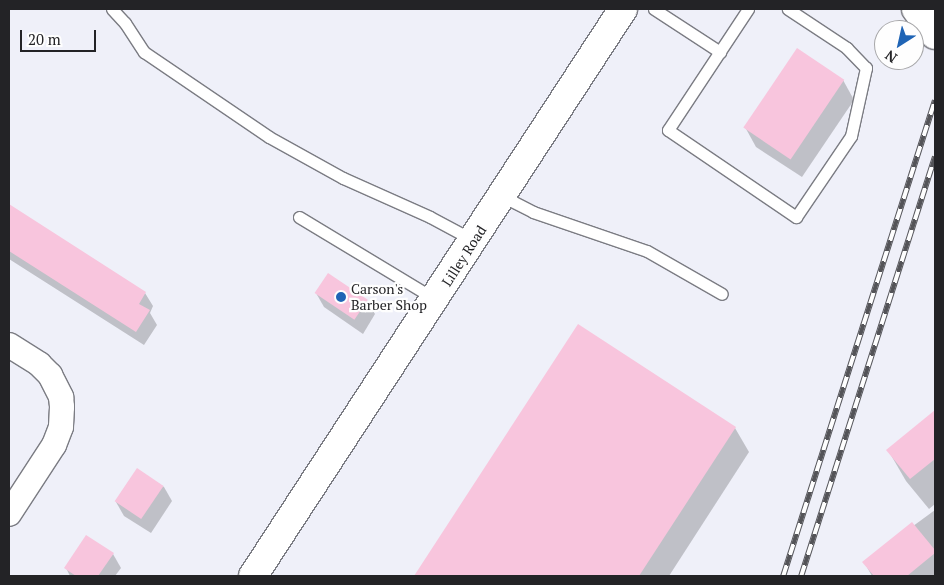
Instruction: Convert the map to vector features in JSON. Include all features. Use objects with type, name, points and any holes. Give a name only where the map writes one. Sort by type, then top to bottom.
[{"type":"street","name":"Lilley Road","points":[[252,576],[474,240],[622,9]]},
{"type":"street","points":[[916,9],[935,35]]},
{"type":"street","points":[[9,345],[39,364],[50,375],[61,397],[62,407],[61,427],[54,445],[9,514]]},
{"type":"lane","points":[[112,9],[125,23],[144,52],[269,137],[343,178],[474,240]]},
{"type":"lane","points":[[654,9],[720,52]]},
{"type":"lane","points":[[748,9],[668,130],[796,217],[851,136],[866,68],[847,48],[788,9]]},
{"type":"lane","points":[[502,196],[533,212],[647,251],[722,294]]},
{"type":"lane","points":[[299,218],[435,299]]},
{"type":"building","points":[[797,48],[844,80],[791,159],[743,128]]},
{"type":"building","points":[[9,204],[146,292],[139,304],[150,310],[136,332],[9,251]]},
{"type":"building","name":"Carson's Barber Shop","points":[[328,273],[368,300],[354,320],[315,293]]},
{"type":"building","points":[[578,324],[736,427],[639,576],[414,576]]},
{"type":"building","points":[[935,410],[935,459],[910,479],[886,450]]},
{"type":"building","points":[[137,468],[164,486],[141,519],[115,501]]},
{"type":"building","points":[[912,522],[935,550],[935,553],[907,576],[874,576],[862,562]]},
{"type":"building","points":[[86,535],[114,553],[98,576],[76,576],[64,568]]},
{"type":"railway","points":[[783,576],[935,101]]},
{"type":"railway","points":[[801,576],[935,157]]},
{"type":"place","name":"Carson's Barber Shop","points":[[341,297]]}]
